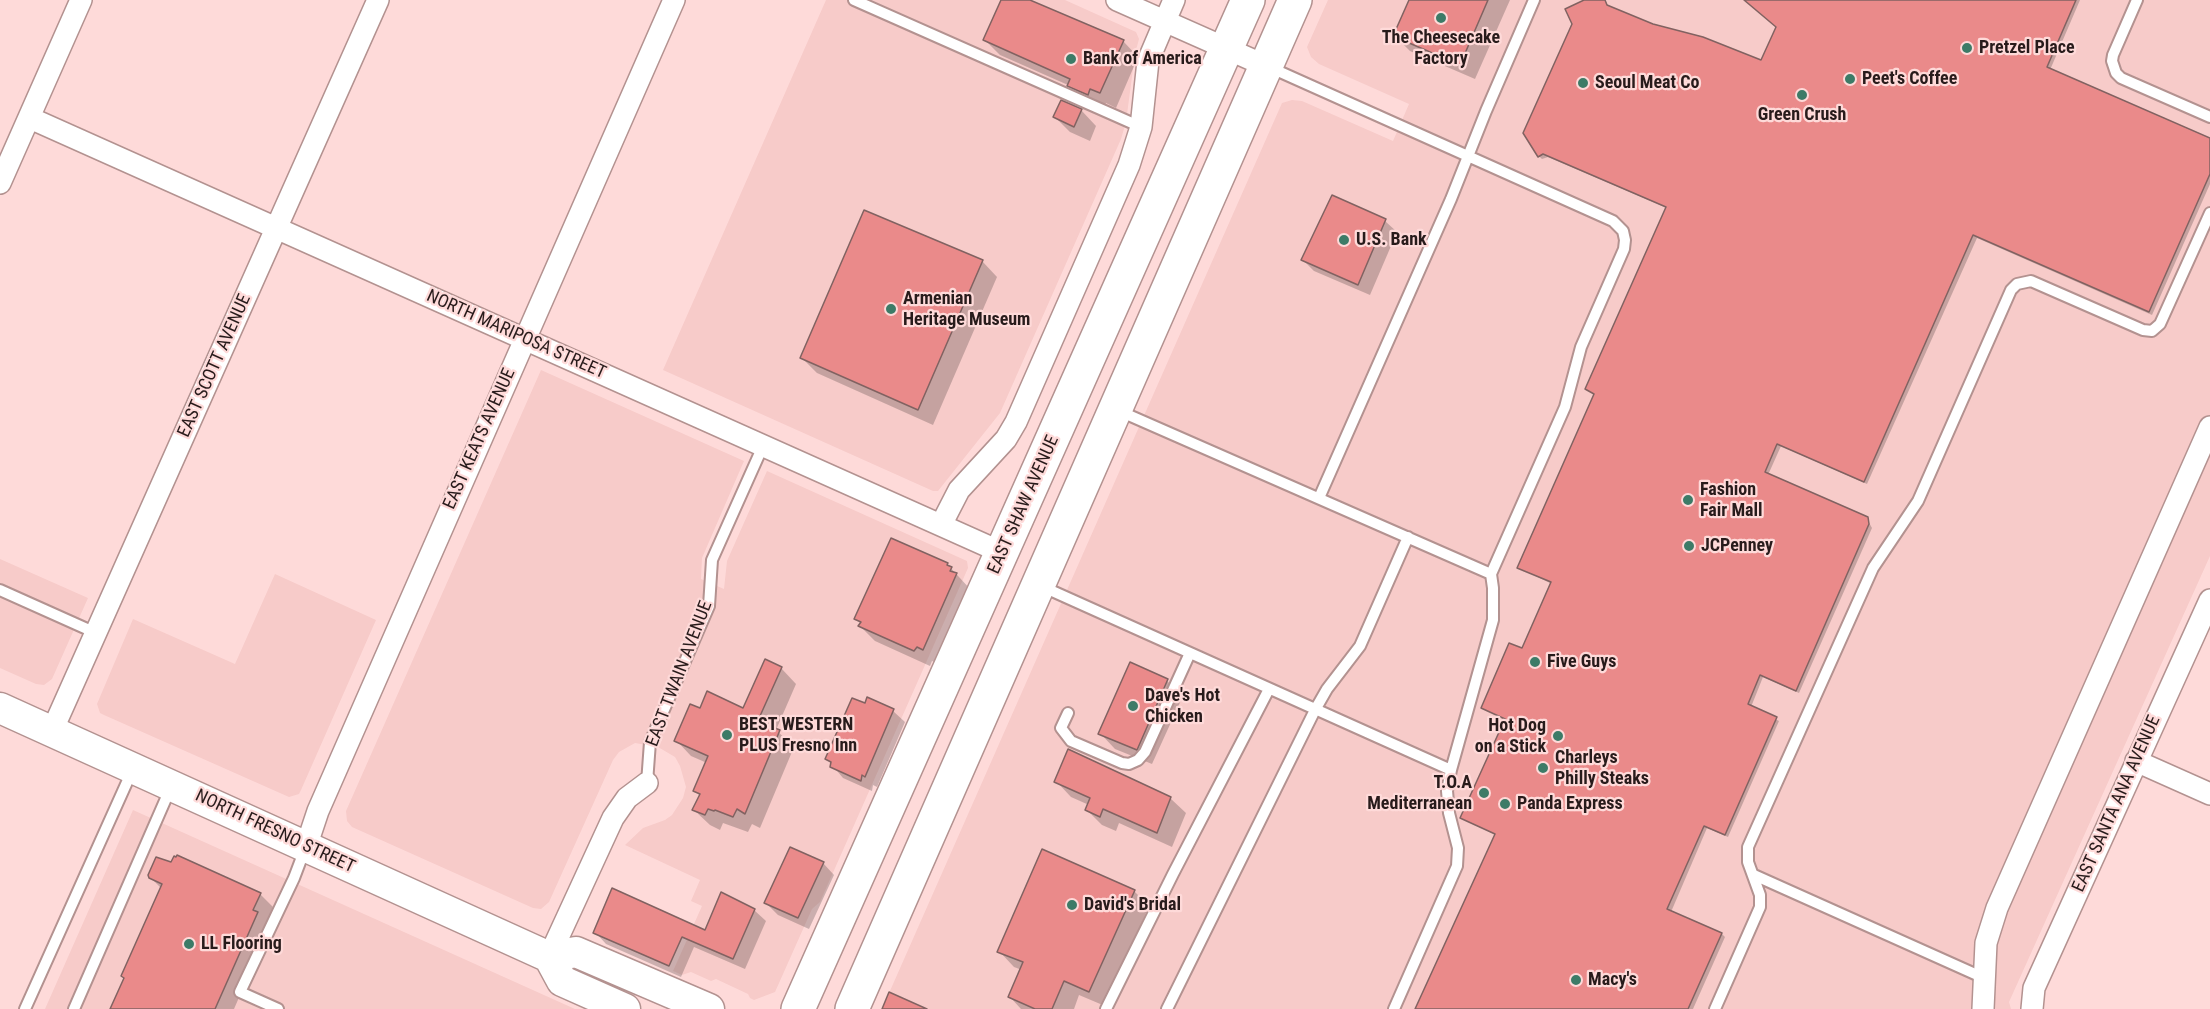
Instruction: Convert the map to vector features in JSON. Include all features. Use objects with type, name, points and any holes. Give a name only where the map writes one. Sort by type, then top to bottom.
[{"type":"main road","name":"EAST SHAW AVENUE","points":[[798,1009],[1248,0]]},
{"type":"main road","points":[[852,1009],[1294,0]]},
{"type":"main road","points":[[1037,584],[1029,570],[1029,548],[1064,468],[1082,376]]},
{"type":"main road","points":[[971,734],[981,659],[1015,579],[1016,568],[1011,559],[1003,553]]},
{"type":"main road","name":"NORTH FRESNO STREET","points":[[0,708],[549,957]]},
{"type":"main road","points":[[614,1007],[561,981],[549,957],[576,952],[710,1009]]},
{"type":"street","points":[[0,183],[81,0]]},
{"type":"street","name":"EAST SCOTT AVENUE","points":[[52,731],[378,0]]},
{"type":"street","name":"EAST KEATS AVENUE","points":[[306,847],[318,811],[674,0]]},
{"type":"street","points":[[1116,0],[1266,66]]},
{"type":"street","points":[[941,525],[959,490],[1006,438],[1016,422],[1129,165],[1141,128],[1149,61],[1174,0]]},
{"type":"street","name":"NORTH MARIPOSA STREET","points":[[30,118],[1003,553]]},
{"type":"street","points":[[1983,1009],[1986,943],[1997,908],[2210,427]]},
{"type":"street","name":"EAST SANTA ANA AVENUE","points":[[2032,1009],[2034,988],[2210,600]]},
{"type":"street","points":[[2136,761],[2210,794]]},
{"type":"street","name":"EAST TWAIN AVENUE","points":[[549,957],[613,818],[627,798],[647,783]]},
{"type":"lane","points":[[854,0],[1141,128]]},
{"type":"lane","points":[[1319,498],[1469,156],[1534,0]]},
{"type":"lane","points":[[2137,0],[2113,55],[2112,61],[2116,73],[2121,78],[2210,117]]},
{"type":"lane","points":[[1266,66],[1613,221],[1623,231],[1625,240],[1624,249],[1581,347],[1564,407],[1491,574],[1493,620],[1451,771],[1448,802],[1458,848],[1457,866],[1394,1009]]},
{"type":"lane","points":[[1715,1009],[1760,907],[1760,895],[1747,854],[1755,831],[1874,568],[1917,501],[2012,290],[2017,284],[2031,281],[2143,330],[2152,331],[2160,324],[2210,213]]},
{"type":"lane","points":[[1114,408],[1491,574]]},
{"type":"lane","name":"EAST TWAIN AVENUE","points":[[647,783],[650,742],[709,606],[712,560],[763,446]]},
{"type":"lane","points":[[1167,1009],[1315,710],[1327,689],[1360,646],[1408,537]]},
{"type":"lane","points":[[1037,584],[1451,771]]},
{"type":"lane","points":[[0,590],[96,633]]},
{"type":"lane","points":[[1068,713],[1061,728],[1071,741],[1122,763],[1129,764],[1138,760],[1145,753],[1190,653]]},
{"type":"lane","points":[[1106,1009],[1269,689]]},
{"type":"lane","points":[[25,1009],[134,768]]},
{"type":"lane","points":[[74,1009],[172,785]]},
{"type":"lane","points":[[278,1009],[240,992],[294,878],[306,847]]},
{"type":"lane","points":[[1754,875],[1984,978]]},
{"type":"shaded area","points":[[826,0],[1065,0],[1136,32],[1139,39],[1126,122],[1121,139],[1000,413],[938,491],[933,491],[663,370]]},
{"type":"shaded area","points":[[1328,0],[2210,0],[2210,556],[2009,1002],[2011,1009],[882,1009],[1282,103],[1292,100],[1302,101],[1393,141],[1409,104],[1319,64],[1311,57],[1307,47]]},
{"type":"shaded area","points":[[541,370],[744,461],[702,558],[701,579],[724,589],[727,561],[767,471],[967,561],[968,568],[820,902],[812,909],[775,992],[754,1000],[748,994],[716,979],[711,981],[691,972],[682,975],[673,971],[702,906],[691,901],[700,880],[625,845],[643,828],[672,815],[683,798],[686,787],[680,766],[675,757],[658,747],[635,743],[619,752],[613,760],[549,902],[541,909],[533,908],[352,827],[347,821],[346,811]]},
{"type":"shaded area","points":[[0,559],[88,598],[52,679],[44,685],[36,684],[0,668]]},
{"type":"shaded area","points":[[275,574],[376,620],[299,794],[289,797],[100,713],[97,704],[133,619],[235,664]]},
{"type":"shaded area","points":[[133,810],[575,1009],[45,1009]]},
{"type":"building","name":"Bank of America","points":[[1001,0],[1030,0],[1124,40],[1100,93],[1090,89],[1088,95],[1067,86],[1070,79],[983,40]]},
{"type":"building","name":"The Cheesecake Factory","points":[[1409,0],[1488,0],[1460,65],[1393,36]]},
{"type":"building","name":"Fashion Fair Mall","points":[[1584,0],[1605,0],[1607,5],[1653,24],[1703,37],[1761,60],[1776,27],[1744,0],[2076,0],[2047,67],[2210,138],[2210,174],[2149,312],[1973,235],[1864,482],[1777,444],[1765,472],[1868,517],[1869,524],[1796,691],[1760,675],[1748,704],[1777,717],[1725,835],[1704,826],[1667,909],[1722,933],[1688,1009],[1415,1009],[1495,834],[1460,818],[1505,719],[1481,708],[1509,643],[1522,648],[1551,582],[1517,568],[1594,394],[1585,389],[1666,207],[1543,154],[1538,157],[1523,133],[1572,24],[1565,9]]},
{"type":"building","points":[[1061,100],[1082,109],[1074,127],[1053,117]]},
{"type":"building","name":"U.S. Bank","points":[[1332,195],[1386,219],[1358,285],[1301,260]]},
{"type":"building","name":"Armenian Heritage Museum","points":[[864,210],[983,260],[918,410],[800,358]]},
{"type":"building","points":[[891,538],[948,563],[947,565],[952,567],[950,571],[957,573],[923,650],[917,647],[914,651],[858,626],[861,622],[854,619]]},
{"type":"building","name":"BEST WESTERN PLUS Fresno Inn","points":[[765,659],[782,667],[760,716],[766,719],[764,724],[780,730],[745,814],[737,809],[733,817],[715,810],[708,809],[705,815],[692,810],[700,794],[693,791],[708,756],[674,741],[690,704],[700,708],[707,691],[743,708]]},
{"type":"building","name":"Dave's Hot Chicken","points":[[1130,662],[1168,679],[1137,750],[1098,734]]},
{"type":"building","points":[[867,697],[894,709],[865,777],[862,775],[861,781],[830,767],[831,762],[825,759],[852,698],[865,703]]},
{"type":"building","points":[[1068,749],[1171,797],[1157,833],[1103,809],[1100,817],[1085,810],[1090,798],[1054,782]]},
{"type":"building","points":[[790,847],[824,862],[798,918],[764,903]]},
{"type":"building","name":"David's Bridal","points":[[1042,849],[1135,890],[1089,992],[1064,981],[1052,1009],[1035,1009],[1008,997],[1023,962],[997,952]]},
{"type":"building","name":"LL Flooring","points":[[177,855],[261,893],[253,910],[258,912],[215,1009],[110,1009],[124,978],[121,976],[162,884],[149,878],[148,875],[156,857],[171,862]]},
{"type":"building","points":[[612,888],[705,930],[721,892],[755,909],[733,959],[682,937],[669,966],[593,933]]},
{"type":"building","points":[[889,992],[927,1009],[882,1009]]},
{"type":"place","name":"The Cheesecake Factory","points":[[1441,18]]},
{"type":"place","name":"Pretzel Place","points":[[1967,48]]},
{"type":"place","name":"Bank of America","points":[[1071,59]]},
{"type":"place","name":"Peet's Coffee","points":[[1850,79]]},
{"type":"place","name":"Seoul Meat Co","points":[[1583,83]]},
{"type":"place","name":"Green Crush","points":[[1802,95]]},
{"type":"place","name":"U.S. Bank","points":[[1344,240]]},
{"type":"place","name":"Armenian Heritage Museum","points":[[891,309]]},
{"type":"place","name":"Fashion Fair Mall","points":[[1688,500]]},
{"type":"place","name":"JCPenney","points":[[1689,546]]},
{"type":"place","name":"Five Guys","points":[[1535,662]]},
{"type":"place","name":"Dave's Hot Chicken","points":[[1133,706]]},
{"type":"place","name":"BEST WESTERN PLUS Fresno Inn","points":[[727,735]]},
{"type":"place","name":"Hot Dog on a Stick","points":[[1558,736]]},
{"type":"place","name":"Charleys Philly Steaks","points":[[1543,768]]},
{"type":"place","name":"T.O.A Mediterranean","points":[[1484,793]]},
{"type":"place","name":"Panda Express","points":[[1505,804]]},
{"type":"place","name":"David's Bridal","points":[[1072,905]]},
{"type":"place","name":"LL Flooring","points":[[189,944]]},
{"type":"place","name":"Macy's","points":[[1576,980]]}]
